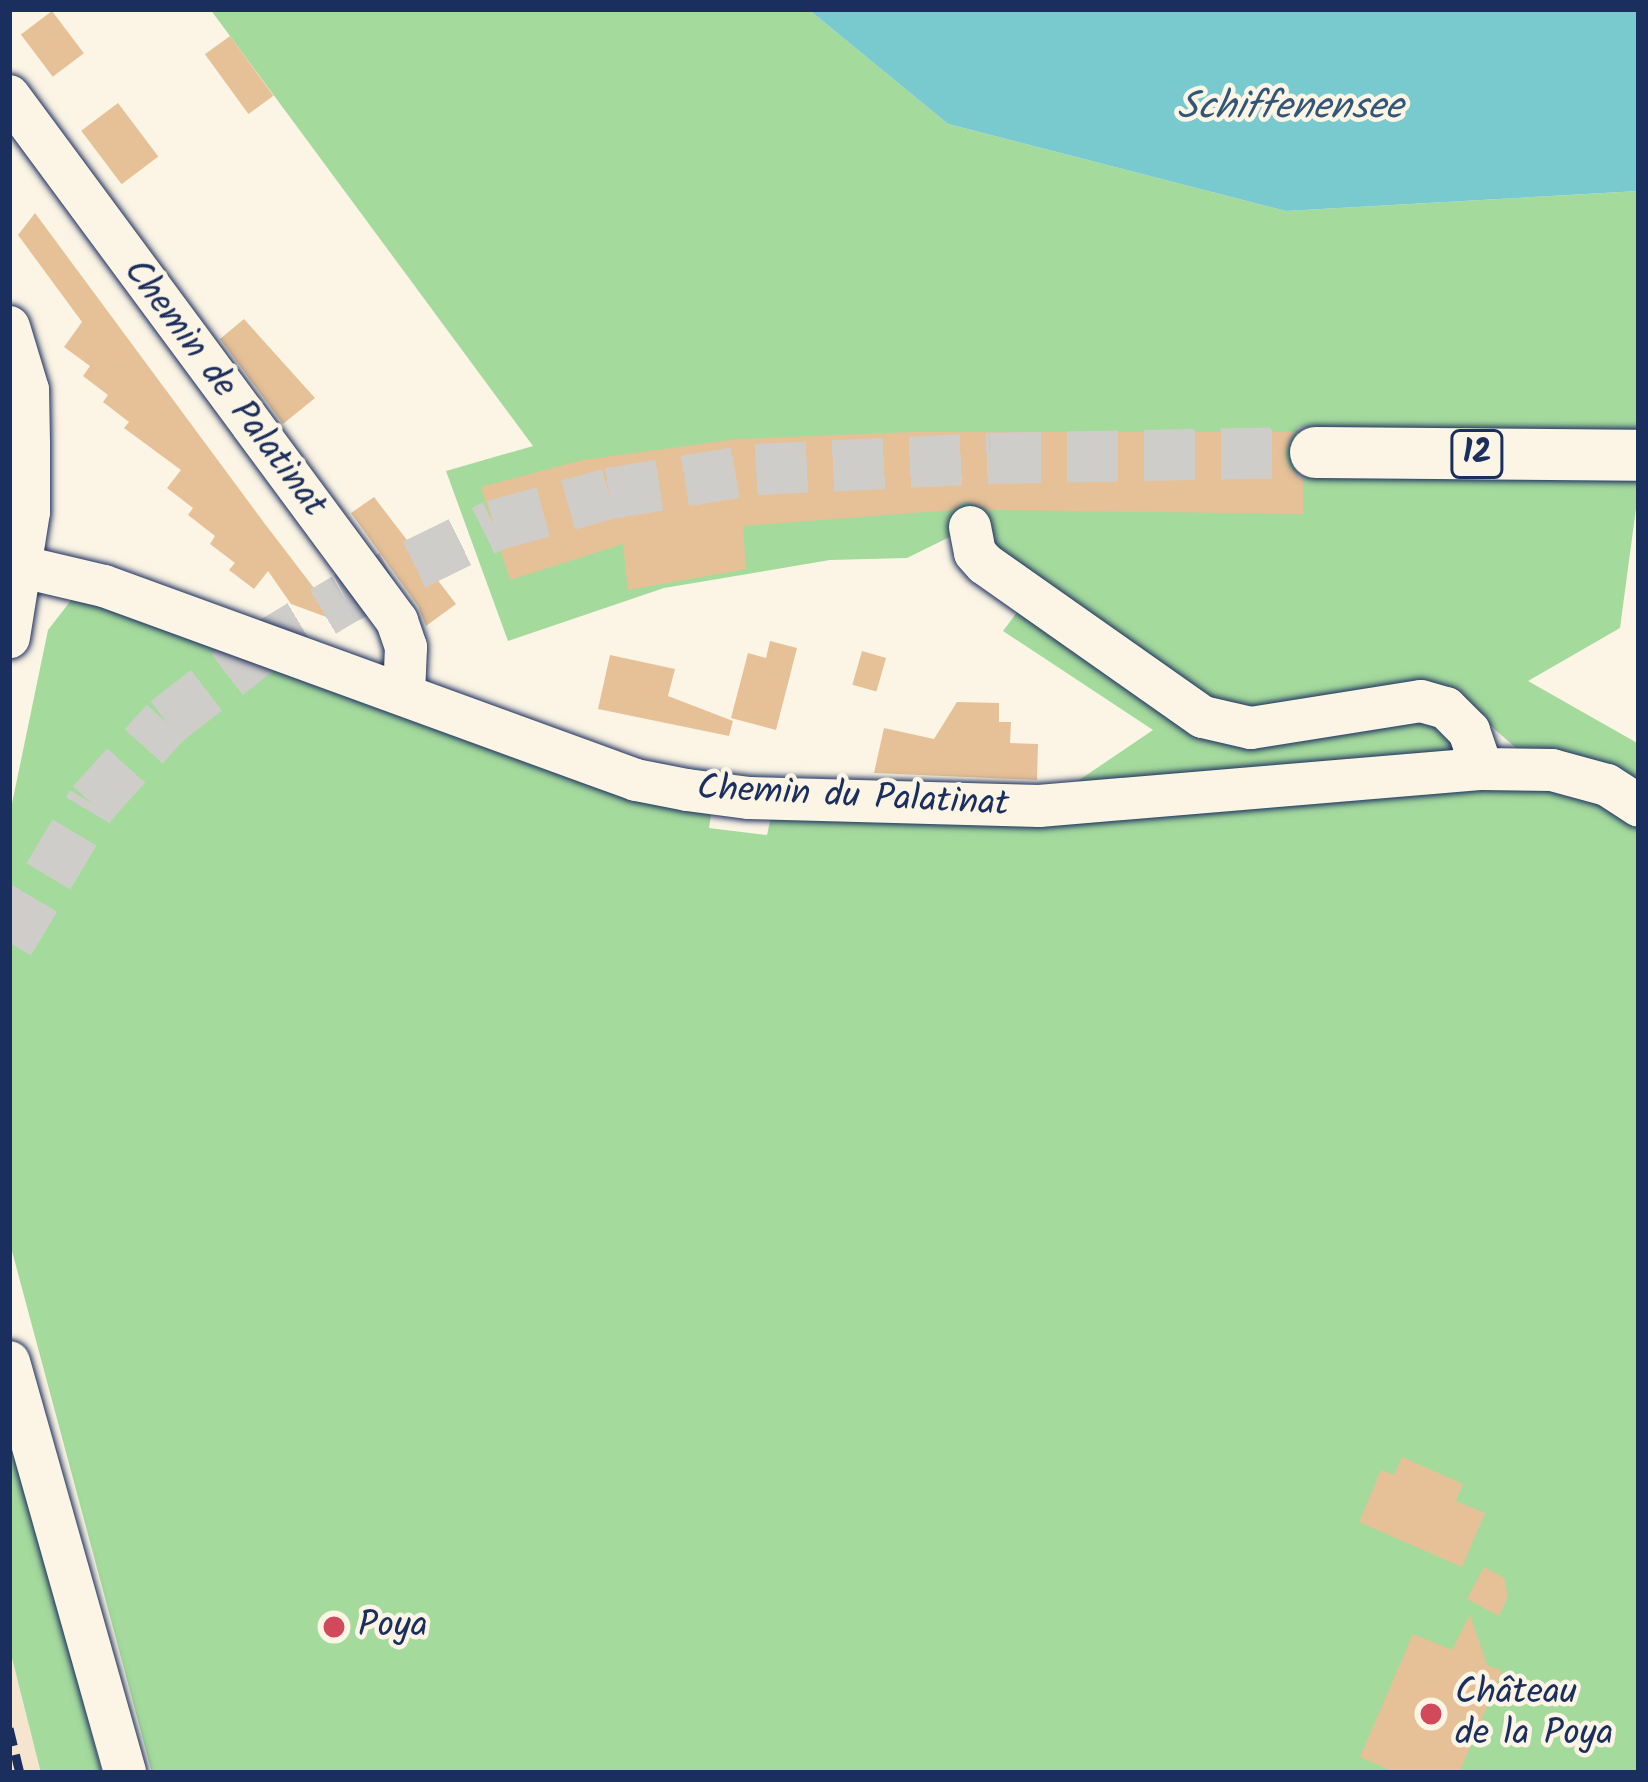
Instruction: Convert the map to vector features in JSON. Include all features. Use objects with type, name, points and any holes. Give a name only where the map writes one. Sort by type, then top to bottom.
[{"type":"main road","name":"12","points":[[1315,452],[1639,455]]},
{"type":"street","name":"Chemin de Palatinat","points":[[9,96],[397,621],[406,647],[404,695]]},
{"type":"street","points":[[9,327],[28,390],[29,512],[9,637]]},
{"type":"street","points":[[970,527],[975,553],[986,564],[1203,717],[1250,728],[1421,701],[1446,708],[1469,731],[1482,769]]},
{"type":"street","name":"Chemin du Palatinat","points":[[23,567],[104,586],[636,780],[749,797],[1039,806],[1482,769],[1552,770],[1607,785],[1639,806]]},
{"type":"street","points":[[9,1362],[124,1773]]},
{"type":"shaded area","points":[[9,1515],[78,1773],[9,1773]]},
{"type":"green space","points":[[210,9],[808,9],[948,124],[1286,211],[1639,191],[1639,486],[1620,628],[1528,681],[1639,744],[1639,1773],[152,1773],[9,1240],[9,818],[48,630],[79,590],[713,802],[709,828],[767,835],[773,807],[1523,754],[1476,713],[1260,714],[1214,706],[970,527],[907,558],[830,560],[664,588],[508,641],[446,471],[533,446]]},
{"type":"green space","points":[[1024,603],[1162,706],[1420,714],[1450,728],[1457,747],[1448,759],[1063,791],[1153,730],[1003,631]]},
{"type":"green space","points":[[9,1424],[102,1773],[41,1773],[9,1646]]},
{"type":"water","name":"Schiffenensee","points":[[808,9],[1639,9],[1639,191],[1286,211],[948,124]]},
{"type":"building","points":[[52,11],[84,53],[53,77],[21,34]]},
{"type":"building","points":[[230,36],[273,96],[248,114],[205,54]]},
{"type":"building","points":[[118,103],[158,157],[122,184],[81,131]]},
{"type":"building","points":[[35,213],[340,622],[291,604],[268,571],[254,589],[229,570],[235,563],[210,544],[215,536],[188,515],[193,508],[167,488],[181,470],[124,428],[129,422],[103,402],[108,395],[83,376],[90,366],[64,347],[82,322],[18,235]]},
{"type":"building","points":[[244,319],[315,398],[283,424],[220,339]]},
{"type":"building","points":[[914,432],[1294,432],[1285,453],[1290,468],[1303,479],[1303,514],[989,510],[966,502],[952,510],[743,526],[746,569],[628,590],[623,544],[510,580],[481,487],[583,460],[738,439]]},
{"type":"building","points":[[374,497],[456,604],[426,626],[418,606],[351,513]]},
{"type":"building","points":[[770,641],[797,648],[776,730],[731,718],[748,653],[766,658]]},
{"type":"building","points":[[862,651],[886,658],[876,692],[852,685]]},
{"type":"building","points":[[610,655],[675,669],[668,696],[733,721],[729,736],[598,709]]},
{"type":"building","points":[[957,702],[999,703],[999,722],[1011,722],[1010,743],[1038,744],[1037,780],[874,773],[884,728],[934,739]]},
{"type":"building","points":[[1402,1457],[1463,1484],[1456,1501],[1485,1513],[1462,1567],[1359,1522],[1381,1470],[1394,1475]]},
{"type":"building","points":[[1484,1567],[1504,1578],[1508,1596],[1499,1616],[1467,1599]]},
{"type":"building","name":"Château de la Poya","points":[[1470,1615],[1487,1665],[1502,1671],[1459,1773],[1397,1773],[1360,1757],[1413,1634],[1452,1650]]},
{"type":"tunnel","points":[[9,942],[92,803],[166,721],[257,651],[345,598],[494,525],[609,493],[756,469],[990,458],[1315,452]]},
{"type":"railway","points":[[9,1728],[20,1773]]},
{"type":"place","name":"Poya","points":[[334,1627]]},
{"type":"place","name":"Château de la Poya","points":[[1431,1714]]}]
